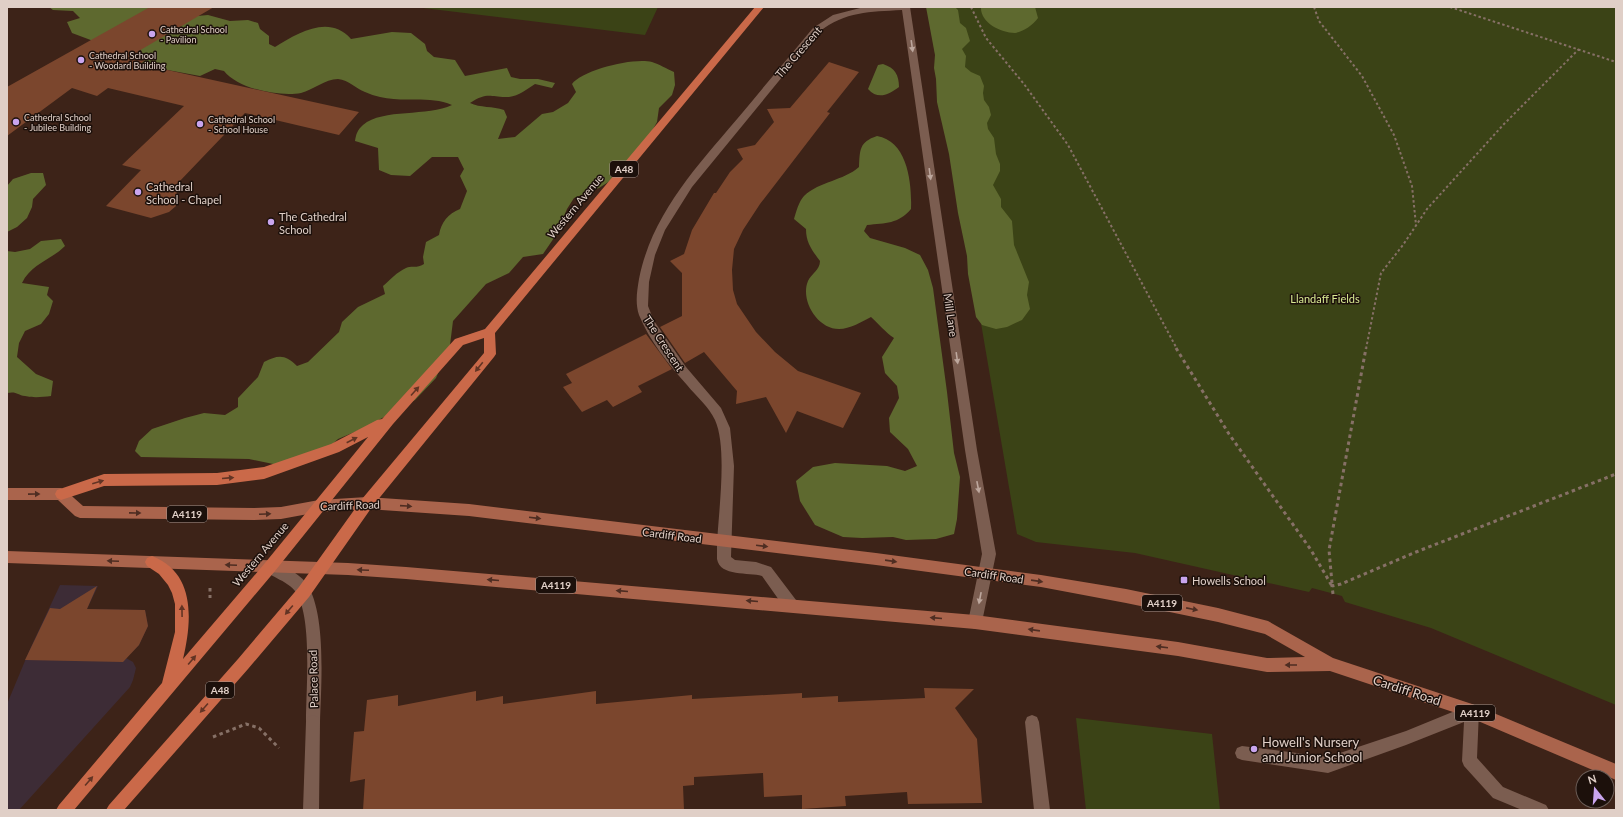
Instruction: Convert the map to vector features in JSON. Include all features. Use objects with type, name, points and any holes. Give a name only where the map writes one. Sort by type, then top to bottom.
[{"type":"highway","name":"Western Avenue","points":[[64,810],[270,567],[388,420],[459,342],[489,332],[760,7]]},
{"type":"highway","name":"A48","points":[[114,810],[243,664],[304,592],[367,503],[490,354],[489,332]]},
{"type":"highway","points":[[61,494],[104,480],[217,479],[264,473],[335,448],[388,420]]},
{"type":"highway","points":[[152,562],[165,571],[174,580],[182,601],[182,630],[180,643],[167,690]]},
{"type":"main road","points":[[7,494],[61,494]]},
{"type":"main road","name":"Cardiff Road","points":[[61,494],[80,512],[254,514],[281,513],[319,506],[367,503],[470,510],[984,573],[1080,588],[1218,615],[1268,628],[1330,664],[1472,711],[1616,772]]},
{"type":"main road","name":"Cardiff Road","points":[[7,557],[406,572],[975,622],[1178,649],[1267,665],[1330,664]]},
{"type":"street","name":"The Crescent","points":[[791,605],[766,571],[756,568],[732,566],[724,560],[723,541],[726,520],[728,462],[723,425],[716,411],[687,378],[647,320],[643,309],[642,298],[645,272],[652,247],[671,207],[688,184],[816,30],[832,17],[845,12],[902,7]]},
{"type":"street","name":"Mill Lane","points":[[906,7],[971,450],[989,554],[975,622]]},
{"type":"street","points":[[270,567],[285,574],[304,592]]},
{"type":"street","name":"Palace Road","points":[[304,592],[311,625],[313,662],[311,810]]},
{"type":"street","points":[[1242,753],[1328,765],[1406,738],[1472,711],[1469,761],[1498,793],[1541,810]]},
{"type":"street","points":[[1032,722],[1042,810]]},
{"type":"path","points":[[971,7],[986,38],[1024,84],[1068,144],[1178,350],[1229,434],[1311,550],[1332,586]]},
{"type":"path","points":[[1314,7],[1319,21],[1362,76],[1394,135],[1412,186],[1416,226]]},
{"type":"path","points":[[1450,7],[1616,62]]},
{"type":"path","points":[[1333,594],[1329,550],[1375,298],[1381,273],[1403,245],[1426,209],[1504,124],[1579,49]]},
{"type":"path","points":[[1332,586],[1616,474]]},
{"type":"path","points":[[210,597],[209,591],[211,585]]},
{"type":"path","points":[[212,737],[246,724],[259,728],[279,748]]},
{"type":"shaded area","points":[[60,585],[98,586],[87,609],[145,610],[148,626],[139,645],[126,658],[133,662],[136,668],[130,687],[19,810],[7,810],[7,704],[30,649]]},
{"type":"green space","points":[[49,7],[159,7],[197,16],[208,15],[230,21],[248,20],[258,23],[260,29],[269,36],[269,44],[275,47],[293,36],[313,28],[333,28],[342,32],[351,39],[392,32],[411,33],[425,44],[427,51],[434,57],[455,60],[465,76],[507,68],[511,77],[520,79],[538,79],[555,83],[552,88],[535,84],[523,92],[513,96],[486,96],[476,99],[470,103],[478,106],[504,110],[507,117],[498,139],[515,137],[542,114],[553,112],[568,103],[576,92],[572,84],[586,74],[609,66],[633,61],[652,62],[674,72],[675,85],[672,95],[659,108],[657,122],[632,167],[599,188],[574,198],[567,209],[556,235],[543,254],[523,257],[509,273],[486,284],[453,321],[450,345],[436,378],[415,400],[364,428],[338,439],[324,452],[278,465],[249,459],[141,457],[135,451],[139,441],[152,429],[204,413],[225,415],[238,407],[238,398],[258,377],[264,362],[273,358],[281,357],[289,359],[297,366],[308,362],[339,332],[342,322],[358,307],[385,294],[383,286],[394,276],[406,268],[424,264],[423,257],[426,242],[439,235],[443,222],[452,213],[460,209],[467,191],[460,176],[464,169],[458,157],[432,157],[410,176],[391,175],[379,170],[378,148],[355,141],[355,139],[359,129],[363,125],[382,116],[431,111],[452,105],[434,100],[389,99],[378,97],[362,91],[346,81],[338,79],[333,79],[301,93],[282,94],[271,93],[249,87],[239,83],[224,71],[215,69],[200,76],[146,66],[140,63],[143,56],[141,50],[136,46],[96,42],[72,33],[67,22],[80,18],[73,11],[53,10]]},
{"type":"green space","points":[[415,7],[658,7],[645,35]]},
{"type":"green space","points":[[926,7],[955,7],[958,10],[960,23],[966,28],[970,41],[962,49],[966,56],[965,67],[971,72],[980,76],[984,86],[984,100],[989,107],[991,115],[987,123],[988,129],[994,138],[996,154],[1000,164],[1000,171],[993,185],[1001,199],[1001,207],[1012,221],[1014,245],[1029,282],[1027,295],[1030,309],[1022,320],[1007,327],[996,329],[982,325],[976,317],[949,154],[937,102],[934,68],[935,55]]},
{"type":"green space","name":"Llandaff Fields","points":[[927,7],[1616,7],[1616,705],[1431,628],[1345,602],[1342,596],[1312,588],[1309,592],[1135,553],[1036,542],[1017,534]]},
{"type":"green space","points":[[981,7],[1035,7],[1038,18],[1024,30],[1015,33],[1003,31],[987,22]]},
{"type":"green space","points":[[883,64],[896,72],[899,87],[887,94],[879,95],[868,89],[878,65]]},
{"type":"green space","points":[[877,136],[896,146],[902,155],[909,176],[911,209],[901,218],[891,222],[867,225],[864,231],[870,238],[905,248],[920,255],[928,270],[933,288],[954,453],[960,477],[957,519],[954,534],[936,539],[906,540],[893,537],[843,537],[815,525],[800,501],[796,481],[813,467],[835,463],[887,466],[905,471],[917,466],[908,449],[890,432],[889,418],[899,398],[897,386],[885,373],[882,357],[894,338],[871,317],[851,327],[843,329],[831,328],[817,319],[808,305],[806,289],[809,278],[819,267],[820,261],[808,242],[806,229],[794,219],[802,198],[810,191],[853,172],[859,167],[860,151],[862,147],[871,138]]},
{"type":"green space","points":[[31,173],[43,173],[46,185],[33,199],[32,207],[27,218],[17,227],[7,232],[7,186],[13,179]]},
{"type":"green space","points":[[61,239],[65,246],[31,271],[22,283],[49,287],[47,295],[53,301],[49,314],[41,324],[25,331],[19,343],[17,357],[36,374],[53,381],[51,396],[32,397],[22,396],[15,393],[7,393],[7,251],[15,252],[30,249],[41,241]]},
{"type":"green space","points":[[1076,718],[1212,734],[1220,810],[1086,810]]},
{"type":"building","points":[[150,7],[214,7],[137,52],[151,56],[140,64],[359,112],[339,135],[245,113],[178,183],[176,206],[169,212],[151,218],[106,206],[141,170],[122,165],[184,106],[108,88],[97,96],[72,88],[7,136],[7,87]]},
{"type":"building","points":[[829,62],[859,72],[827,112],[830,113],[760,204],[743,230],[734,249],[732,270],[733,290],[737,304],[756,332],[775,352],[798,371],[861,393],[843,428],[797,411],[786,433],[766,397],[736,404],[737,391],[704,352],[685,363],[660,327],[682,316],[682,273],[670,261],[684,254],[692,230],[714,193],[716,193],[730,172],[743,159],[737,149],[755,145],[774,122],[767,109],[790,108]]},
{"type":"building","points":[[646,334],[672,369],[638,386],[642,392],[613,407],[607,400],[582,412],[563,387],[572,383],[566,374]]},
{"type":"building","points":[[97,586],[87,609],[145,610],[148,626],[139,645],[123,662],[25,660],[50,608],[60,609]]},
{"type":"building","points":[[924,688],[974,689],[955,708],[977,739],[982,803],[908,804],[907,792],[845,796],[846,806],[802,809],[802,795],[764,797],[763,773],[694,777],[694,785],[683,786],[684,810],[363,810],[365,779],[350,782],[354,732],[364,731],[367,700],[398,695],[398,706],[476,691],[476,701],[503,696],[503,704],[596,691],[596,704],[692,695],[692,699],[802,693],[802,698],[838,696],[838,702],[925,698]]},
{"type":"place","name":"Cathedral School - Pavilion","points":[[152,34]]},
{"type":"place","name":"Cathedral School - Woodard Building","points":[[81,60]]},
{"type":"place","name":"Cathedral School - Jubilee Building","points":[[16,122]]},
{"type":"place","name":"Cathedral School - School House","points":[[200,124]]},
{"type":"place","name":"Cathedral School - Chapel","points":[[138,192]]},
{"type":"place","name":"The Cathedral School","points":[[271,222]]},
{"type":"place","name":"Howells School","points":[[1184,580]]},
{"type":"place","name":"Howell's Nursery and Junior School","points":[[1254,749]]}]
